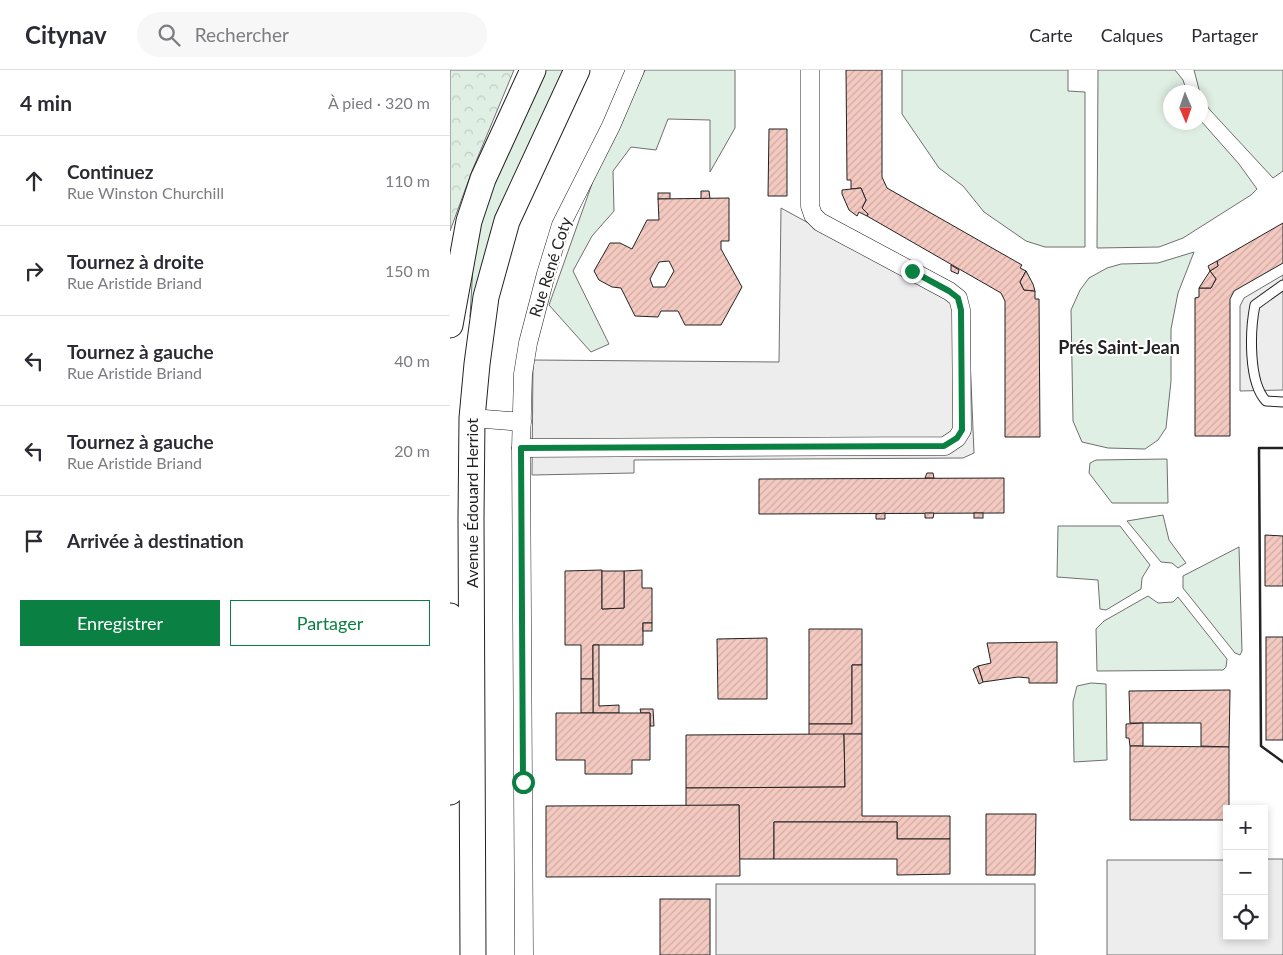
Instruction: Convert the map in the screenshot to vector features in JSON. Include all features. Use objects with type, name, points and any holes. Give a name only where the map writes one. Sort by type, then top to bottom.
[{"type":"main road","points":[[450,325],[468,221],[483,179],[533,70]]},
{"type":"main road","name":"Avenue Édouard Herriot","points":[[473,955],[472,418],[486,297],[507,221],[577,70]]},
{"type":"main road","points":[[450,616],[453,733],[450,792]]},
{"type":"street","name":"Rue René Coty","points":[[524,955],[521,448],[523,374],[528,343],[559,233],[635,70]]},
{"type":"street","points":[[521,448],[944,446],[957,438],[962,430],[961,310],[958,298],[949,291],[820,222],[813,215],[810,206],[810,70]]},
{"type":"street","points":[[472,418],[522,422]]},
{"type":"lane","points":[[1283,286],[1255,305],[1252,322],[1255,384],[1259,393],[1266,401],[1283,402]]},
{"type":"green space","points":[[450,70],[514,70],[472,171],[450,231]]},
{"type":"green space","points":[[539,70],[569,70],[497,227],[470,317],[475,231]]},
{"type":"green space","points":[[645,70],[735,70],[735,128],[710,172],[710,120],[668,119],[656,150],[631,147],[613,171],[614,211],[592,236],[573,271],[609,344],[591,352],[549,305],[593,181]]},
{"type":"green space","points":[[902,70],[1068,70],[1068,91],[1085,92],[1085,247],[1045,247],[1026,241],[984,212],[963,186],[939,168],[902,114]]},
{"type":"green space","points":[[1098,70],[1175,70],[1185,85],[1163,85],[1163,130],[1208,129],[1239,164],[1257,189],[1251,195],[1183,238],[1159,247],[1097,248]]},
{"type":"green space","points":[[1194,70],[1283,70],[1283,171],[1273,178],[1210,110],[1208,107],[1208,85],[1198,85]]},
{"type":"green space","points":[[1194,252],[1178,293],[1171,329],[1171,381],[1166,428],[1158,440],[1145,449],[1108,448],[1082,442],[1073,421],[1071,310],[1080,290],[1089,278],[1107,268],[1121,264],[1158,263]]},
{"type":"green space","points":[[1167,459],[1168,503],[1112,503],[1089,473],[1090,463],[1096,460]]},
{"type":"green space","points":[[1163,515],[1169,540],[1186,563],[1178,568],[1172,563],[1161,562],[1127,521]]},
{"type":"green space","points":[[1058,526],[1120,526],[1150,565],[1142,578],[1141,589],[1106,610],[1100,609],[1098,580],[1057,577]]},
{"type":"green space","points":[[1239,547],[1242,651],[1240,655],[1235,653],[1183,588],[1183,576]]},
{"type":"green space","points":[[1148,596],[1158,603],[1173,602],[1178,597],[1227,659],[1226,667],[1223,670],[1097,671],[1096,629],[1104,621]]},
{"type":"green space","points":[[1091,683],[1106,684],[1107,760],[1074,762],[1073,702],[1077,686]]},
{"type":"shaded area","points":[[781,208],[968,310],[974,453],[963,458],[634,460],[634,473],[532,475],[533,360],[779,362]]},
{"type":"shaded area","points":[[1283,275],[1283,390],[1240,391],[1240,306],[1244,298]]},
{"type":"shaded area","points":[[1268,859],[1283,859],[1283,955],[1107,955],[1107,860],[1223,860],[1223,940],[1268,940]]},
{"type":"shaded area","points":[[716,884],[1035,884],[1035,955],[716,955]]},
{"type":"building","points":[[846,70],[882,70],[882,177],[887,188],[1022,265],[1020,268],[1026,271],[1020,282],[1024,290],[1035,291],[1035,299],[1039,299],[1040,437],[1005,437],[1005,301],[1001,293],[867,216],[868,214],[862,208],[866,200],[861,188],[851,189],[851,180],[847,180]]},
{"type":"building","points":[[769,129],[787,129],[787,196],[768,196]]},
{"type":"building","points":[[861,188],[866,200],[862,208],[868,214],[867,216],[859,212],[857,216],[849,210],[842,194],[842,190]]},
{"type":"building","points":[[701,191],[709,191],[710,199],[701,199]]},
{"type":"building","points":[[658,193],[670,193],[670,199],[658,199]]},
{"type":"building","points":[[729,198],[729,241],[721,241],[721,249],[742,287],[721,325],[685,325],[678,311],[661,311],[658,317],[635,316],[621,288],[612,287],[599,280],[594,271],[610,243],[620,243],[632,249],[647,220],[659,220],[658,199]],"holes":[[[669,261],[674,271],[665,287],[653,287],[650,279],[659,262]]]},
{"type":"building","points":[[1283,223],[1283,263],[1234,291],[1230,299],[1230,436],[1195,436],[1195,298],[1199,297],[1199,288],[1211,288],[1216,279],[1210,271],[1218,266],[1217,261]]},
{"type":"building","points":[[1217,261],[1218,266],[1210,271],[1208,266]]},
{"type":"building","points":[[951,265],[959,270],[958,274],[951,271]]},
{"type":"building","points":[[1026,271],[1035,291],[1024,290],[1020,282]]},
{"type":"building","points":[[1210,271],[1216,279],[1211,288],[1199,288]]},
{"type":"building","points":[[927,473],[933,473],[934,478],[925,478]]},
{"type":"building","points":[[1004,478],[1004,513],[759,514],[759,479]]},
{"type":"building","points":[[885,513],[885,519],[876,519],[876,514]]},
{"type":"building","points":[[925,513],[934,513],[933,518],[925,518]]},
{"type":"building","points":[[974,513],[983,513],[983,518],[974,518]]},
{"type":"building","points":[[1265,535],[1283,536],[1283,586],[1265,586]]},
{"type":"building","points":[[602,570],[602,609],[624,608],[624,571],[642,570],[642,588],[652,588],[652,623],[643,623],[643,645],[593,645],[593,679],[581,679],[581,645],[565,645],[565,571]]},
{"type":"building","points":[[602,571],[624,571],[624,608],[602,609]]},
{"type":"building","points":[[643,623],[652,623],[652,631],[643,631]]},
{"type":"building","points":[[809,629],[862,629],[862,665],[852,665],[852,724],[809,724]]},
{"type":"building","points":[[1266,637],[1283,637],[1283,740],[1266,740]]},
{"type":"building","points":[[767,638],[767,699],[718,699],[717,639]]},
{"type":"building","points":[[1057,642],[1057,683],[1029,683],[1029,678],[1018,677],[983,682],[978,666],[991,663],[987,643]]},
{"type":"building","points":[[593,645],[599,645],[599,706],[619,705],[619,713],[593,713]]},
{"type":"building","points":[[852,665],[862,665],[862,734],[809,735],[809,724],[852,724]]},
{"type":"building","points":[[978,666],[983,682],[979,684],[973,669]]},
{"type":"building","points":[[581,679],[593,679],[593,713],[581,713]]},
{"type":"building","points":[[1230,690],[1229,747],[1201,746],[1201,723],[1130,723],[1129,691]]},
{"type":"building","points":[[640,709],[653,709],[654,726],[650,726],[650,713],[641,713]]},
{"type":"building","points":[[556,713],[650,713],[650,760],[632,760],[632,774],[585,774],[585,760],[556,760]]},
{"type":"building","points":[[1143,723],[1143,746],[1130,746],[1129,738],[1126,738],[1126,724]]},
{"type":"building","points":[[844,734],[845,787],[686,788],[686,735]]},
{"type":"building","points":[[844,734],[862,734],[862,816],[950,816],[950,839],[897,839],[897,822],[774,822],[774,859],[739,859],[739,805],[686,806],[686,788],[845,787]]},
{"type":"building","points":[[1130,746],[1229,747],[1229,805],[1223,805],[1223,820],[1130,820]]},
{"type":"building","points":[[739,805],[740,876],[546,877],[546,806]]},
{"type":"building","points":[[986,814],[1036,814],[1035,875],[986,875]]},
{"type":"building","points":[[774,822],[897,822],[897,839],[950,839],[950,874],[897,875],[897,859],[774,859]]},
{"type":"building","points":[[660,899],[710,899],[710,955],[660,955]]},
{"type":"wall","points":[[1283,448],[1259,448],[1261,746],[1283,762]]},
{"type":"district","name":"Prés Saint-Jean","points":[[1119,348]]},
{"type":"route","points":[[523,782],[521,448],[944,446],[951,443],[962,430],[961,310],[958,298],[912,271]]}]
